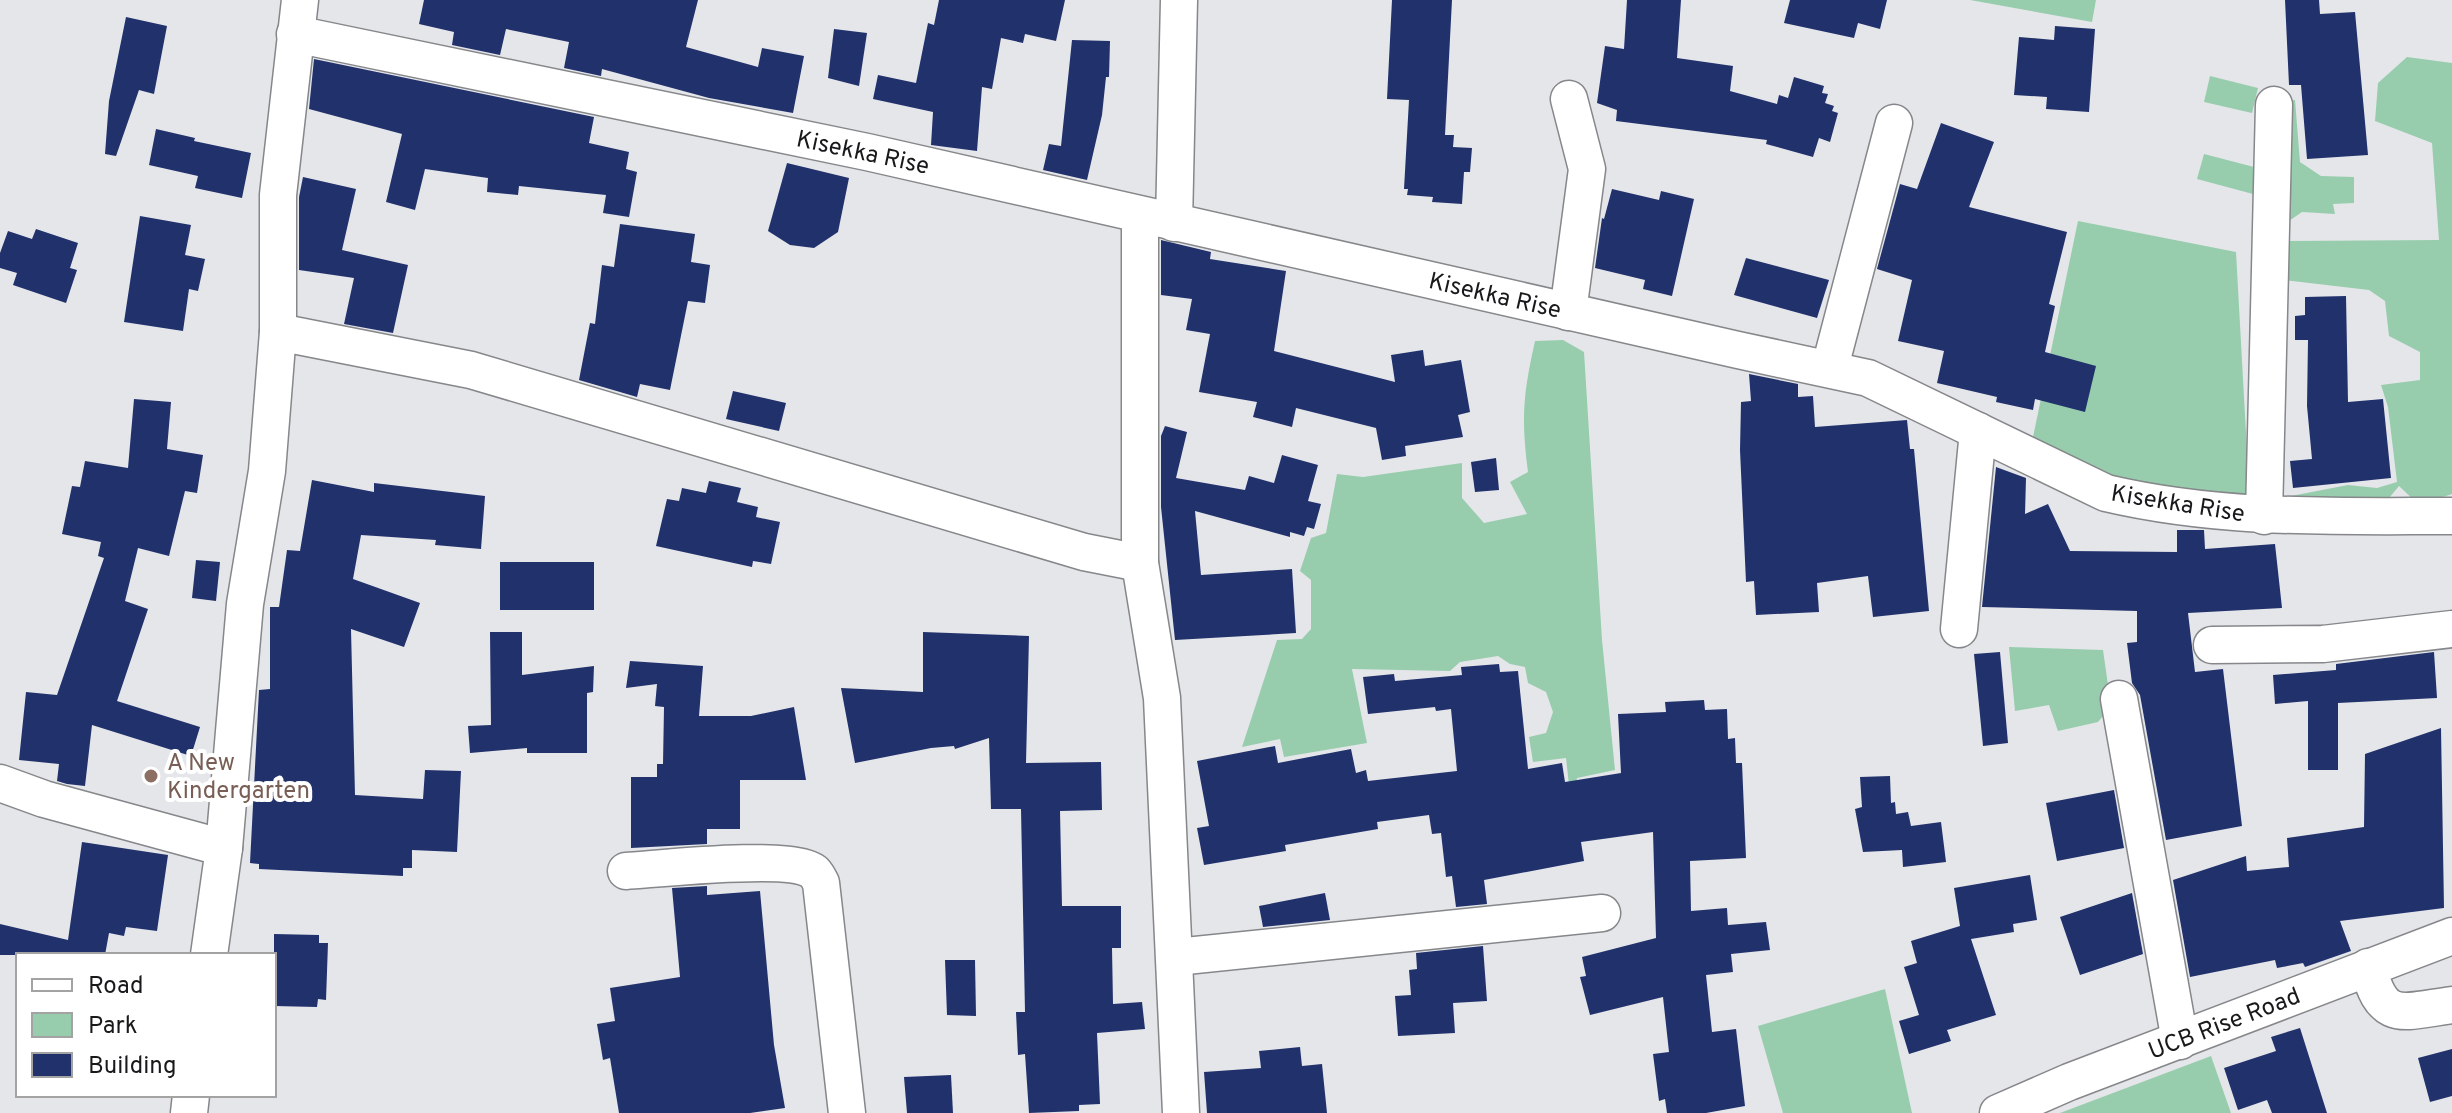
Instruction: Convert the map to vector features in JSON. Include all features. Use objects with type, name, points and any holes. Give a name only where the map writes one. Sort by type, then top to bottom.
[{"type":"street","points":[[1179,0],[1157,219],[1140,563],[1162,698],[1181,1113]]},
{"type":"street","points":[[209,953],[224,848],[245,604],[267,471],[278,332],[278,195],[298,17]]},
{"type":"street","name":"Kisekka Rise","points":[[298,17],[523,81],[867,152],[1568,312],[1830,367],[1868,378],[2106,493],[2209,513],[2452,516]]},
{"type":"street","points":[[1568,312],[1587,169],[1569,99]]},
{"type":"street","points":[[2264,516],[2274,105]]},
{"type":"street","points":[[1830,367],[1894,123]]},
{"type":"street","points":[[278,332],[471,370],[1084,552],[1140,563]]},
{"type":"street","points":[[1959,629],[1978,431]]},
{"type":"street","points":[[2212,645],[2323,644],[2452,629]]},
{"type":"street","points":[[2119,699],[2180,1041]]},
{"type":"street","points":[[0,783],[44,799],[224,848]]},
{"type":"street","points":[[626,871],[714,864],[794,865],[814,872],[821,883],[847,1113]]},
{"type":"street","points":[[1176,957],[1602,913]]},
{"type":"street","name":"UCB Rise Road","points":[[1998,1113],[2452,936]]},
{"type":"street","points":[[2368,967],[2379,1001],[2388,1007],[2407,1011],[2452,1005]]},
{"type":"green space","points":[[1970,0],[2096,0],[2092,22]]},
{"type":"green space","points":[[2407,57],[2452,63],[2452,494],[2419,505],[2399,486],[2379,510],[2291,514],[2291,496],[2348,485],[2377,488],[2397,482],[2388,407],[2381,385],[2420,380],[2420,352],[2389,336],[2385,301],[2369,290],[2284,280],[2282,241],[2439,240],[2432,143],[2375,121],[2378,83]]},
{"type":"green space","points":[[2210,76],[2258,88],[2252,113],[2204,102]]},
{"type":"green space","points":[[2295,100],[2300,162],[2321,176],[2354,177],[2354,203],[2333,204],[2335,214],[2302,212],[2280,227],[2278,102]]},
{"type":"green space","points":[[2204,154],[2254,167],[2253,194],[2197,179]]},
{"type":"green space","points":[[2078,221],[2236,252],[2250,506],[2105,480],[2032,442]]},
{"type":"green space","points":[[1563,340],[1584,352],[1602,640],[1615,770],[1577,778],[1576,784],[1569,785],[1566,758],[1533,762],[1529,737],[1546,733],[1553,712],[1546,692],[1528,683],[1525,667],[1510,664],[1498,656],[1460,662],[1450,671],[1352,669],[1367,743],[1284,757],[1280,739],[1242,747],[1277,640],[1302,639],[1311,629],[1311,580],[1300,571],[1311,538],[1326,533],[1337,474],[1363,477],[1462,463],[1462,498],[1484,523],[1527,514],[1510,482],[1528,472],[1524,421],[1531,360],[1535,341]]},
{"type":"green space","points":[[2009,647],[2103,650],[2111,706],[2098,722],[2058,731],[2049,705],[2015,711]]},
{"type":"green space","points":[[1885,989],[1912,1113],[1783,1113],[1758,1026]]},
{"type":"green space","points":[[2211,1056],[2231,1113],[2060,1113]]},
{"type":"building","points":[[424,0],[698,0],[686,47],[758,67],[762,48],[804,56],[793,113],[709,98],[602,69],[601,76],[564,68],[569,42],[506,29],[500,55],[452,45],[454,32],[419,24]]},
{"type":"building","points":[[939,0],[1065,0],[1056,41],[1025,34],[1023,43],[1001,38],[992,89],[982,87],[977,151],[931,145],[933,112],[873,99],[878,75],[916,83],[928,23],[934,25]]},
{"type":"building","points":[[1392,0],[1452,0],[1445,135],[1454,135],[1453,147],[1472,148],[1470,172],[1464,172],[1462,204],[1432,202],[1433,197],[1407,195],[1408,189],[1404,189],[1409,100],[1387,99]]},
{"type":"building","points":[[1627,0],[1681,0],[1677,58],[1733,66],[1730,91],[1777,104],[1779,95],[1788,98],[1794,77],[1824,86],[1822,93],[1828,94],[1825,103],[1834,106],[1832,111],[1838,113],[1830,142],[1819,138],[1813,157],[1766,144],[1767,140],[1616,121],[1617,110],[1597,103],[1605,46],[1624,49]]},
{"type":"building","points":[[1790,0],[1887,0],[1880,29],[1858,23],[1854,38],[1784,23]]},
{"type":"building","points":[[2285,0],[2319,0],[2320,14],[2355,12],[2368,155],[2307,159],[2301,85],[2289,85]]},
{"type":"building","points":[[126,17],[167,26],[154,94],[139,90],[116,156],[105,154],[109,101]]},
{"type":"building","points":[[2055,26],[2095,29],[2089,112],[2046,109],[2047,97],[2014,95],[2019,37],[2054,40]]},
{"type":"building","points":[[834,29],[867,33],[859,86],[828,78]]},
{"type":"building","points":[[1072,40],[1110,41],[1109,77],[1106,77],[1102,115],[1087,180],[1043,170],[1049,144],[1061,146]]},
{"type":"building","points":[[314,59],[594,117],[589,143],[629,152],[626,169],[637,172],[629,217],[603,213],[606,195],[519,186],[518,195],[487,192],[488,178],[425,169],[415,210],[386,202],[402,134],[309,109]]},
{"type":"building","points":[[1941,123],[1994,142],[1969,207],[2067,232],[2049,304],[2055,306],[2045,352],[2096,366],[2085,412],[2035,399],[2033,410],[1996,402],[1997,397],[1937,383],[1944,351],[1898,341],[1912,280],[1877,269],[1900,184],[1917,189]]},
{"type":"building","points":[[156,129],[251,153],[242,198],[195,188],[198,176],[149,165]]},
{"type":"building","points":[[787,163],[849,178],[838,232],[814,248],[790,245],[768,231]]},
{"type":"building","points":[[303,177],[356,189],[342,250],[408,265],[393,333],[344,324],[354,278],[299,270],[299,197]]},
{"type":"building","points":[[1612,189],[1659,200],[1661,191],[1694,199],[1672,296],[1643,289],[1645,280],[1595,268],[1602,218]]},
{"type":"building","points":[[140,216],[191,225],[185,255],[205,259],[198,291],[189,289],[183,331],[124,322]]},
{"type":"building","points":[[620,224],[695,234],[691,262],[710,265],[705,303],[688,301],[670,390],[640,384],[637,397],[579,380],[590,323],[595,324],[602,265],[614,267]]},
{"type":"building","points":[[36,229],[78,243],[70,268],[77,270],[66,303],[13,285],[17,273],[0,268],[0,253],[8,231],[32,239]]},
{"type":"building","points":[[1161,240],[1211,252],[1210,259],[1286,271],[1274,351],[1395,382],[1391,355],[1423,350],[1425,366],[1461,360],[1470,412],[1458,415],[1463,437],[1405,446],[1406,456],[1382,460],[1376,428],[1296,408],[1292,427],[1253,417],[1257,402],[1199,392],[1210,334],[1186,330],[1192,299],[1161,295]]},
{"type":"building","points":[[1746,258],[1829,280],[1817,318],[1734,295]]},
{"type":"building","points":[[2346,296],[2348,402],[2383,399],[2391,478],[2293,488],[2290,461],[2312,459],[2307,406],[2308,340],[2295,340],[2295,316],[2305,315],[2305,297]]},
{"type":"building","points":[[1749,374],[1798,384],[1798,397],[1813,396],[1815,427],[1907,420],[1910,449],[1914,449],[1929,611],[1873,617],[1868,576],[1817,583],[1819,612],[1756,615],[1754,581],[1746,582],[1740,450],[1741,402],[1751,401]]},
{"type":"building","points":[[733,391],[786,403],[779,431],[726,419]]},
{"type":"building","points":[[134,399],[171,402],[167,449],[203,455],[197,493],[185,491],[169,556],[138,548],[125,601],[148,609],[117,701],[200,727],[191,756],[92,725],[85,786],[67,784],[57,781],[59,764],[19,760],[26,692],[57,695],[104,558],[98,556],[101,542],[62,534],[72,486],[80,487],[85,461],[128,468]]},
{"type":"building","points":[[1165,426],[1187,432],[1176,478],[1245,490],[1249,476],[1274,483],[1282,455],[1318,465],[1308,501],[1321,504],[1314,529],[1307,527],[1304,536],[1290,532],[1290,537],[1195,511],[1201,575],[1292,569],[1296,633],[1175,640],[1161,507],[1161,436]]},
{"type":"building","points":[[1496,458],[1499,490],[1475,492],[1471,462]]},
{"type":"building","points":[[1996,467],[2026,478],[2025,514],[2048,504],[2070,551],[2177,552],[2177,530],[2204,530],[2205,549],[2275,544],[2282,608],[2188,613],[2195,672],[2223,669],[2242,826],[2166,840],[2140,695],[2132,683],[2127,643],[2137,642],[2137,611],[1982,607]]},
{"type":"building","points":[[312,480],[374,492],[374,483],[485,496],[481,549],[435,545],[436,540],[361,535],[353,579],[420,603],[404,647],[351,629],[355,795],[423,799],[425,770],[461,771],[457,852],[412,850],[412,868],[403,868],[403,876],[259,869],[259,864],[250,863],[259,690],[270,689],[270,607],[279,607],[287,550],[300,551]]},
{"type":"building","points":[[709,481],[741,488],[737,502],[758,507],[756,517],[780,522],[771,564],[753,561],[752,567],[656,546],[667,499],[679,501],[682,488],[706,493]]},
{"type":"building","points":[[196,560],[220,562],[216,601],[192,598]]},
{"type":"building","points":[[500,562],[594,562],[594,610],[500,610]]},
{"type":"building","points":[[490,632],[522,632],[522,675],[594,666],[593,692],[587,693],[587,753],[527,753],[527,748],[470,753],[468,726],[491,725]]},
{"type":"building","points":[[923,632],[1029,636],[1026,763],[1101,762],[1102,810],[1060,811],[1062,906],[1121,906],[1121,948],[1112,948],[1113,1004],[1142,1002],[1145,1029],[1097,1033],[1100,1104],[1079,1105],[1079,1111],[1029,1113],[1025,1054],[1018,1055],[1016,1012],[1025,1012],[1021,809],[991,809],[989,738],[955,749],[954,746],[931,748],[855,763],[841,688],[923,692]]},
{"type":"building","points":[[2000,652],[2008,743],[1983,746],[1974,654]]},
{"type":"building","points":[[2434,652],[2437,698],[2338,703],[2338,770],[2308,770],[2308,701],[2275,704],[2273,675],[2336,670],[2336,664]]},
{"type":"building","points":[[630,661],[703,666],[699,716],[751,716],[794,707],[806,780],[740,780],[740,829],[707,829],[707,844],[631,848],[631,777],[657,777],[657,764],[663,764],[664,707],[655,706],[657,684],[626,688]]},
{"type":"building","points":[[1499,664],[1500,672],[1518,671],[1528,769],[1562,763],[1565,782],[1621,773],[1618,714],[1666,712],[1665,702],[1704,700],[1705,710],[1727,709],[1728,739],[1735,738],[1736,763],[1742,763],[1746,858],[1690,861],[1691,911],[1727,908],[1728,925],[1766,922],[1770,950],[1731,954],[1733,972],[1706,975],[1712,1032],[1736,1029],[1745,1106],[1706,1113],[1667,1113],[1665,1099],[1659,1101],[1653,1054],[1669,1052],[1663,997],[1590,1015],[1580,977],[1586,976],[1582,957],[1656,938],[1653,832],[1581,842],[1584,861],[1484,880],[1487,904],[1456,907],[1452,876],[1446,877],[1441,833],[1432,834],[1429,815],[1377,822],[1378,829],[1285,845],[1286,851],[1204,865],[1197,828],[1209,826],[1197,761],[1275,746],[1278,763],[1351,749],[1356,773],[1366,770],[1368,781],[1457,771],[1451,709],[1436,711],[1435,707],[1368,714],[1363,677],[1394,674],[1395,681],[1462,675],[1461,667]]},
{"type":"building","points":[[2441,728],[2444,908],[2340,921],[2351,951],[2305,967],[2303,963],[2277,968],[2275,960],[2190,977],[2173,880],[2246,856],[2247,871],[2289,867],[2287,838],[2364,827],[2365,754]]},
{"type":"building","points":[[1890,776],[1891,803],[1895,802],[1896,814],[1908,812],[1911,826],[1941,822],[1946,862],[1903,867],[1902,850],[1863,852],[1855,809],[1862,807],[1860,777]]},
{"type":"building","points":[[2114,790],[2124,848],[2057,861],[2046,803]]},
{"type":"building","points":[[82,842],[168,855],[157,931],[126,927],[124,936],[109,933],[105,953],[0,955],[0,924],[68,940]]},
{"type":"building","points":[[2030,875],[2037,920],[2013,924],[2014,932],[1971,939],[1996,1015],[1947,1030],[1951,1041],[1909,1054],[1899,1021],[1919,1015],[1904,967],[1917,963],[1911,941],[1960,926],[1954,888]]},
{"type":"building","points":[[707,886],[707,895],[760,891],[774,1045],[785,1108],[750,1113],[619,1113],[610,1058],[603,1060],[597,1024],[615,1021],[610,988],[680,977],[672,888]]},
{"type":"building","points":[[1325,893],[1330,920],[1263,927],[1259,906]]},
{"type":"building","points":[[2132,893],[2143,954],[2080,975],[2060,917]]},
{"type":"building","points":[[274,934],[319,935],[319,943],[328,943],[326,1000],[318,999],[317,1007],[276,1006]]},
{"type":"building","points":[[1483,946],[1487,1001],[1453,1003],[1455,1033],[1398,1036],[1395,996],[1411,995],[1409,970],[1417,969],[1416,953]]},
{"type":"building","points":[[945,960],[975,960],[976,1016],[947,1015]]},
{"type":"building","points":[[2300,1028],[2327,1113],[2272,1113],[2267,1100],[2238,1110],[2224,1068],[2276,1051],[2271,1037]]},
{"type":"building","points":[[1300,1047],[1302,1066],[1322,1064],[1327,1113],[1207,1113],[1204,1072],[1261,1068],[1259,1051]]},
{"type":"building","points":[[2452,1049],[2452,1096],[2430,1102],[2418,1058]]},
{"type":"building","points":[[951,1075],[953,1113],[907,1113],[904,1077]]},
{"type":"place","name":"A New Kindergarten","points":[[151,776]]}]
